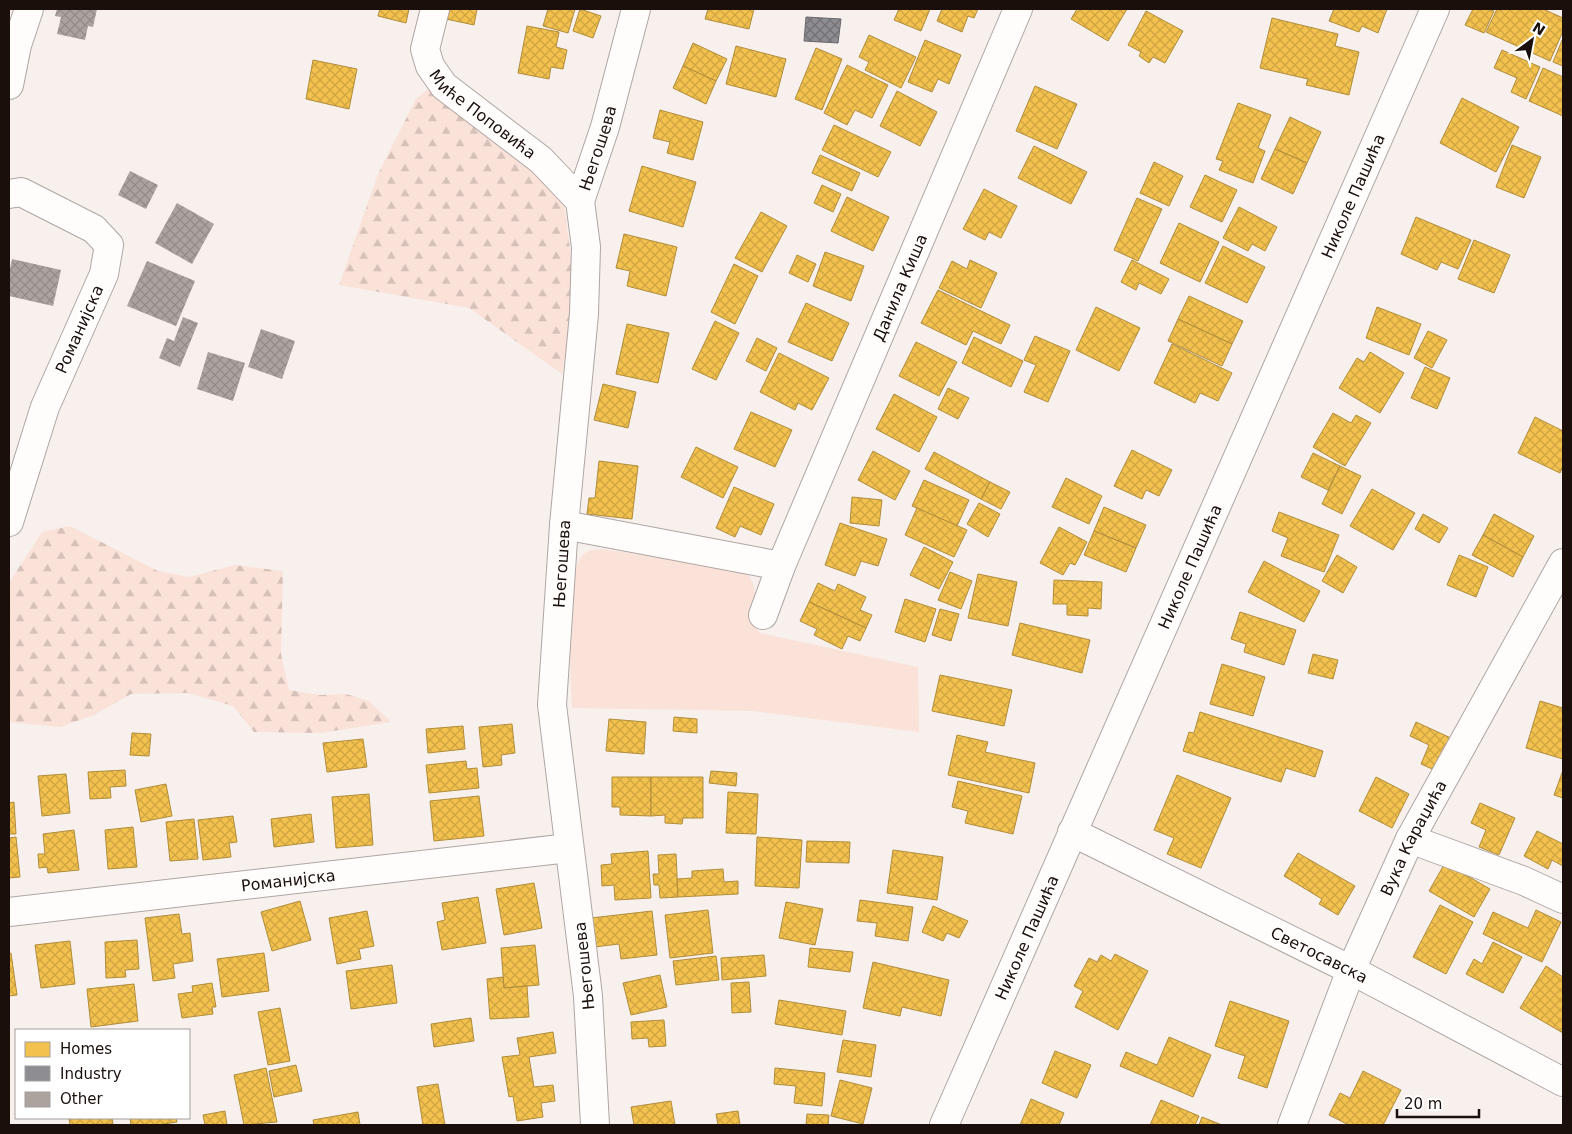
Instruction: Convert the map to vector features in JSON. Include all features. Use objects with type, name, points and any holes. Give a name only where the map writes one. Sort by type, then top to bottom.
[{"type":"street","points":[[9,85],[17,45],[29,9]]},
{"type":"street","name":"Миће Поповића","points":[[435,9],[425,49],[430,66],[444,86],[542,160],[580,201]]},
{"type":"street","name":"Његошева","points":[[595,1125],[588,996],[552,706],[564,525],[584,314],[586,247],[580,201],[605,127],[636,9]]},
{"type":"street","name":"Данила Киша","points":[[763,615],[1018,9]]},
{"type":"street","name":"Николе Пашића","points":[[944,1125],[1435,9]]},
{"type":"street","name":"Романијска","points":[[9,194],[21,192],[94,229],[110,244],[104,274],[45,407],[9,522]]},
{"type":"street","points":[[564,525],[782,566]]},
{"type":"street","name":"Вука Караџића","points":[[1292,1125],[1351,970],[1410,839],[1554,602],[1563,563]]},
{"type":"street","name":"Светосавска","points":[[1072,832],[1351,970],[1563,1082]]},
{"type":"street","points":[[1410,839],[1524,881],[1563,899]]},
{"type":"street","name":"Романијска","points":[[9,912],[569,848]]},
{"type":"green space","points":[[428,89],[465,111],[563,196],[572,264],[570,325],[562,374],[469,308],[339,285],[378,174],[416,99]]},
{"type":"green space","points":[[70,526],[158,571],[189,577],[235,565],[283,571],[281,654],[289,690],[320,695],[346,694],[369,701],[391,722],[320,733],[254,732],[233,706],[188,693],[131,694],[94,715],[60,727],[9,722],[9,583],[42,532]]},
{"type":"green space","points":[[602,549],[745,571],[753,583],[754,589],[754,600],[749,620],[760,633],[918,667],[919,732],[753,711],[572,708],[570,607],[572,586],[581,557],[590,551]]},
{"type":"building: Homes","points":[[380,9],[409,9],[406,23],[378,16]]},
{"type":"building: Homes","points":[[449,9],[477,9],[474,25],[446,19]]},
{"type":"building: Homes","points":[[548,9],[575,9],[568,33],[543,26]]},
{"type":"building: Homes","points":[[580,9],[601,16],[593,38],[573,31]]},
{"type":"building: Homes","points":[[708,9],[754,9],[749,29],[705,19]]},
{"type":"building: Homes","points":[[899,9],[930,9],[921,31],[894,20]]},
{"type":"building: Homes","points":[[942,9],[978,9],[974,18],[968,16],[962,32],[937,21]]},
{"type":"building: Homes","points":[[1077,9],[1127,9],[1108,41],[1071,19]]},
{"type":"building: Homes","points":[[1334,9],[1387,9],[1378,33],[1362,26],[1359,32],[1329,21]]},
{"type":"building: Homes","points":[[1473,9],[1489,9],[1494,11],[1484,33],[1465,25]]},
{"type":"building: Homes","points":[[1497,9],[1543,9],[1563,18],[1563,31],[1550,61],[1486,32]]},
{"type":"building: Homes","points":[[1146,11],[1183,31],[1165,63],[1153,57],[1149,63],[1139,56],[1141,52],[1128,45]]},
{"type":"building: Homes","points":[[1272,18],[1338,34],[1335,46],[1359,52],[1349,95],[1306,85],[1308,79],[1260,68]]},
{"type":"building: Homes","points":[[527,26],[559,32],[556,47],[567,50],[563,69],[551,67],[549,79],[518,73]]},
{"type":"building: Homes","points":[[869,35],[916,57],[901,88],[865,70],[869,62],[859,57]]},
{"type":"building: Homes","points":[[1563,38],[1563,66],[1553,62]]},
{"type":"building: Homes","points":[[925,40],[961,55],[949,84],[938,79],[932,92],[908,82]]},
{"type":"building: Homes","points":[[693,43],[727,59],[716,81],[683,66]]},
{"type":"building: Homes","points":[[736,46],[786,59],[776,97],[726,84]]},
{"type":"building: Homes","points":[[816,48],[842,59],[822,110],[795,99]]},
{"type":"building: Homes","points":[[1502,50],[1540,67],[1526,99],[1511,92],[1517,78],[1494,68]]},
{"type":"building: Homes","points":[[313,60],[357,69],[349,109],[306,99]]},
{"type":"building: Homes","points":[[847,65],[888,85],[872,118],[855,110],[847,125],[824,113]]},
{"type":"building: Homes","points":[[683,66],[716,81],[706,104],[673,88]]},
{"type":"building: Homes","points":[[1543,68],[1563,77],[1563,116],[1529,101]]},
{"type":"building: Homes","points":[[1035,86],[1077,104],[1057,149],[1016,131]]},
{"type":"building: Homes","points":[[897,91],[937,112],[920,146],[880,126]]},
{"type":"building: Homes","points":[[1462,98],[1519,127],[1496,172],[1440,143]]},
{"type":"building: Homes","points":[[1238,103],[1271,115],[1258,148],[1265,151],[1253,183],[1219,170],[1223,161],[1216,159]]},
{"type":"building: Homes","points":[[660,110],[703,122],[693,160],[667,153],[670,142],[653,138]]},
{"type":"building: Homes","points":[[1290,117],[1321,132],[1307,163],[1275,149]]},
{"type":"building: Homes","points":[[834,125],[891,152],[878,177],[822,150]]},
{"type":"building: Homes","points":[[1512,145],[1541,157],[1524,198],[1496,187]]},
{"type":"building: Homes","points":[[1034,146],[1087,172],[1071,204],[1018,178]]},
{"type":"building: Homes","points":[[1275,149],[1307,163],[1293,194],[1261,179]]},
{"type":"building: Homes","points":[[820,155],[860,173],[852,191],[812,173]]},
{"type":"building: Homes","points":[[1154,162],[1183,176],[1169,206],[1140,193]]},
{"type":"building: Homes","points":[[642,166],[696,182],[683,227],[629,211]]},
{"type":"building: Homes","points":[[1205,175],[1237,190],[1222,222],[1190,207]]},
{"type":"building: Homes","points":[[822,185],[841,194],[833,212],[814,203]]},
{"type":"building: Homes","points":[[984,189],[1017,206],[1001,238],[989,232],[985,240],[963,229]]},
{"type":"building: Homes","points":[[847,197],[889,217],[873,251],[831,231]]},
{"type":"building: Homes","points":[[1137,198],[1162,209],[1138,261],[1114,250]]},
{"type":"building: Homes","points":[[1239,207],[1277,227],[1265,251],[1252,244],[1248,251],[1223,238]]},
{"type":"building: Homes","points":[[761,212],[787,226],[762,272],[735,258]]},
{"type":"building: Homes","points":[[1416,217],[1471,240],[1458,269],[1441,262],[1437,270],[1401,254]]},
{"type":"building: Homes","points":[[1179,223],[1219,242],[1200,282],[1160,263]]},
{"type":"building: Homes","points":[[624,234],[677,247],[666,296],[627,286],[630,271],[616,268]]},
{"type":"building: Homes","points":[[1474,240],[1510,255],[1494,293],[1458,279]]},
{"type":"building: Homes","points":[[1223,246],[1265,267],[1247,303],[1205,283]]},
{"type":"building: Homes","points":[[825,252],[864,266],[851,301],[813,286]]},
{"type":"building: Homes","points":[[797,255],[816,264],[808,282],[789,273]]},
{"type":"building: Homes","points":[[970,260],[997,273],[981,308],[939,288],[952,261],[967,269]]},
{"type":"building: Homes","points":[[1132,260],[1169,279],[1161,294],[1139,283],[1136,290],[1121,282]]},
{"type":"building: Homes","points":[[734,264],[758,276],[735,324],[711,312]]},
{"type":"building: Homes","points":[[938,290],[1010,325],[1001,344],[973,331],[966,345],[921,323]]},
{"type":"building: Homes","points":[[1189,296],[1243,321],[1232,344],[1178,319]]},
{"type":"building: Homes","points":[[806,303],[849,323],[832,361],[788,342]]},
{"type":"building: Homes","points":[[1096,307],[1140,328],[1119,371],[1076,350]]},
{"type":"building: Homes","points":[[1377,307],[1421,324],[1409,355],[1366,338]]},
{"type":"building: Homes","points":[[1178,319],[1232,344],[1222,366],[1168,341]]},
{"type":"building: Homes","points":[[715,321],[739,333],[716,380],[692,369]]},
{"type":"building: Homes","points":[[627,324],[669,333],[658,383],[616,374]]},
{"type":"building: Homes","points":[[1428,331],[1447,340],[1432,368],[1414,358]]},
{"type":"building: Homes","points":[[1035,336],[1070,351],[1048,402],[1024,392],[1036,365],[1024,360]]},
{"type":"building: Homes","points":[[974,337],[1023,361],[1011,387],[962,363]]},
{"type":"building: Homes","points":[[757,338],[777,348],[766,371],[746,361]]},
{"type":"building: Homes","points":[[916,342],[957,362],[939,396],[899,376]]},
{"type":"building: Homes","points":[[1172,344],[1232,373],[1218,401],[1200,393],[1195,403],[1154,383]]},
{"type":"building: Homes","points":[[1370,352],[1404,373],[1380,413],[1339,388],[1357,358],[1364,362]]},
{"type":"building: Homes","points":[[779,353],[829,378],[812,410],[798,403],[795,410],[760,392]]},
{"type":"building: Homes","points":[[1425,367],[1450,378],[1437,409],[1411,398]]},
{"type":"building: Homes","points":[[603,384],[636,392],[628,428],[594,420]]},
{"type":"building: Homes","points":[[948,388],[969,398],[958,419],[938,409]]},
{"type":"building: Homes","points":[[894,394],[937,417],[919,452],[876,429]]},
{"type":"building: Homes","points":[[751,412],[792,430],[775,467],[734,449]]},
{"type":"building: Homes","points":[[1333,413],[1351,423],[1356,415],[1371,423],[1345,466],[1313,447]]},
{"type":"building: Homes","points":[[1535,417],[1563,431],[1563,466],[1560,473],[1518,453]]},
{"type":"building: Homes","points":[[696,447],[738,467],[723,498],[681,477]]},
{"type":"building: Homes","points":[[1132,450],[1172,470],[1159,496],[1146,490],[1142,499],[1114,486]]},
{"type":"building: Homes","points":[[873,451],[910,471],[895,500],[858,480]]},
{"type":"building: Homes","points":[[934,452],[990,482],[981,499],[925,469]]},
{"type":"building: Homes","points":[[1313,453],[1340,466],[1328,490],[1301,477]]},
{"type":"building: Homes","points":[[599,461],[638,466],[632,519],[587,514],[589,498],[595,498]]},
{"type":"building: Homes","points":[[1340,466],[1361,476],[1342,514],[1322,504]]},
{"type":"building: Homes","points":[[1066,478],[1102,496],[1089,524],[1052,507]]},
{"type":"building: Homes","points":[[924,480],[969,500],[957,526],[912,506]]},
{"type":"building: Homes","points":[[990,482],[1010,492],[1001,509],[981,499]]},
{"type":"building: Homes","points":[[734,487],[774,504],[761,535],[740,526],[735,537],[716,528]]},
{"type":"building: Homes","points":[[1372,489],[1415,513],[1393,550],[1350,526]]},
{"type":"building: Homes","points":[[852,497],[882,500],[879,526],[850,523]]},
{"type":"building: Homes","points":[[979,503],[1000,514],[988,537],[967,524]]},
{"type":"building: Homes","points":[[1104,507],[1146,525],[1136,548],[1094,531]]},
{"type":"building: Homes","points":[[917,508],[967,530],[954,557],[905,535]]},
{"type":"building: Homes","points":[[1279,512],[1339,535],[1324,572],[1281,556],[1288,538],[1272,531]]},
{"type":"building: Homes","points":[[1423,514],[1448,528],[1439,543],[1415,529]]},
{"type":"building: Homes","points":[[1494,514],[1534,536],[1523,557],[1483,535]]},
{"type":"building: Homes","points":[[840,523],[887,539],[878,566],[861,561],[855,576],[825,565]]},
{"type":"building: Homes","points":[[1059,527],[1087,542],[1075,565],[1070,563],[1063,575],[1040,563]]},
{"type":"building: Homes","points":[[1094,531],[1136,548],[1126,572],[1084,555]]},
{"type":"building: Homes","points":[[1483,535],[1523,557],[1513,577],[1472,555]]},
{"type":"building: Homes","points":[[924,547],[953,562],[939,589],[910,575]]},
{"type":"building: Homes","points":[[1337,555],[1357,567],[1343,593],[1322,581]]},
{"type":"building: Homes","points":[[1459,555],[1488,567],[1476,597],[1447,585]]},
{"type":"building: Homes","points":[[1264,561],[1320,591],[1304,622],[1248,592]]},
{"type":"building: Homes","points":[[950,572],[972,581],[961,609],[938,600]]},
{"type":"building: Homes","points":[[978,574],[1017,582],[1008,626],[968,618]]},
{"type":"building: Homes","points":[[1054,580],[1102,582],[1101,609],[1088,608],[1088,616],[1067,615],[1067,604],[1053,604]]},
{"type":"building: Homes","points":[[818,583],[835,591],[838,584],[866,597],[860,610],[872,615],[866,628],[809,602]]},
{"type":"building: Homes","points":[[905,599],[936,609],[925,642],[895,632]]},
{"type":"building: Homes","points":[[809,602],[866,628],[860,641],[848,636],[842,649],[814,635],[817,629],[800,621]]},
{"type":"building: Homes","points":[[940,609],[959,614],[951,641],[932,635]]},
{"type":"building: Homes","points":[[1240,612],[1296,630],[1284,665],[1244,652],[1246,644],[1231,639]]},
{"type":"building: Homes","points":[[1020,623],[1090,640],[1082,673],[1012,655]]},
{"type":"building: Homes","points":[[1313,654],[1338,660],[1333,679],[1308,673]]},
{"type":"building: Homes","points":[[1222,664],[1265,677],[1253,716],[1210,704]]},
{"type":"building: Homes","points":[[940,675],[1012,690],[1004,726],[932,711]]},
{"type":"building: Homes","points":[[1540,701],[1563,708],[1563,759],[1526,748]]},
{"type":"building: Homes","points":[[1200,712],[1323,751],[1315,777],[1286,768],[1281,782],[1183,751],[1189,732],[1194,733]]},
{"type":"building: Homes","points":[[674,717],[697,719],[697,733],[673,731]]},
{"type":"building: Homes","points":[[609,719],[646,722],[644,754],[606,751]]},
{"type":"building: Homes","points":[[1416,722],[1453,739],[1439,772],[1421,764],[1429,745],[1410,736]]},
{"type":"building: Homes","points":[[512,724],[515,753],[501,755],[502,765],[483,767],[479,727]]},
{"type":"building: Homes","points":[[463,726],[465,749],[428,753],[426,729]]},
{"type":"building: Homes","points":[[132,733],[151,734],[149,756],[130,755]]},
{"type":"building: Homes","points":[[957,735],[988,742],[985,752],[1035,763],[1029,793],[948,775]]},
{"type":"building: Homes","points":[[363,739],[367,767],[327,772],[323,743]]},
{"type":"building: Homes","points":[[466,761],[467,769],[477,768],[479,788],[429,793],[426,765]]},
{"type":"building: Homes","points":[[125,770],[126,786],[110,787],[111,798],[90,799],[88,772]]},
{"type":"building: Homes","points":[[1563,770],[1563,798],[1554,795]]},
{"type":"building: Homes","points":[[711,771],[737,773],[736,786],[709,783]]},
{"type":"building: Homes","points":[[66,774],[70,813],[42,816],[38,776]]},
{"type":"building: Homes","points":[[1177,775],[1231,798],[1201,868],[1167,854],[1174,838],[1154,830]]},
{"type":"building: Homes","points":[[612,777],[651,777],[651,816],[620,815],[620,807],[612,807]]},
{"type":"building: Homes","points":[[651,777],[703,777],[703,818],[683,818],[682,824],[665,823],[665,815],[651,816]]},
{"type":"building: Homes","points":[[1376,777],[1409,794],[1392,828],[1359,811]]},
{"type":"building: Homes","points":[[958,781],[1022,796],[1013,834],[965,823],[968,811],[952,807]]},
{"type":"building: Homes","points":[[166,784],[172,816],[141,822],[135,790]]},
{"type":"building: Homes","points":[[728,792],[758,794],[756,834],[726,833]]},
{"type":"building: Homes","points":[[369,794],[373,845],[336,848],[332,797]]},
{"type":"building: Homes","points":[[479,796],[484,836],[434,841],[430,801]]},
{"type":"building: Homes","points":[[14,802],[16,834],[9,834],[9,803]]},
{"type":"building: Homes","points":[[1480,803],[1515,818],[1499,855],[1479,847],[1486,830],[1471,823]]},
{"type":"building: Homes","points":[[311,814],[314,842],[274,847],[271,819]]},
{"type":"building: Homes","points":[[233,816],[237,842],[229,843],[231,857],[203,860],[198,820]]},
{"type":"building: Homes","points":[[194,819],[198,859],[170,861],[166,822]]},
{"type":"building: Homes","points":[[133,827],[137,867],[108,869],[105,830]]},
{"type":"building: Homes","points":[[74,830],[79,870],[48,873],[47,867],[39,868],[38,854],[45,854],[43,834]]},
{"type":"building: Homes","points":[[1537,831],[1563,844],[1563,866],[1552,860],[1548,869],[1524,856]]},
{"type":"building: Homes","points":[[16,837],[20,877],[9,878],[9,838]]},
{"type":"building: Homes","points":[[757,837],[802,840],[799,888],[755,886]]},
{"type":"building: Homes","points":[[807,841],[850,842],[849,863],[806,862]]},
{"type":"building: Homes","points":[[893,850],[943,857],[937,900],[887,893]]},
{"type":"building: Homes","points":[[648,851],[651,898],[615,900],[614,885],[602,886],[601,865],[612,864],[611,854]]},
{"type":"building: Homes","points":[[1298,853],[1355,886],[1338,915],[1319,904],[1322,899],[1284,876]]},
{"type":"building: Homes","points":[[676,854],[678,897],[660,898],[659,885],[654,885],[653,874],[659,874],[658,855]]},
{"type":"building: Homes","points":[[1445,863],[1490,889],[1474,917],[1429,891]]},
{"type":"building: Homes","points":[[723,869],[724,882],[738,881],[738,894],[678,897],[677,879],[692,878],[692,871]]},
{"type":"building: Homes","points":[[534,883],[542,928],[504,935],[496,889]]},
{"type":"building: Homes","points":[[478,897],[486,943],[442,950],[437,922],[445,920],[442,903]]},
{"type":"building: Homes","points":[[860,900],[913,907],[908,941],[875,936],[877,923],[857,921]]},
{"type":"building: Homes","points":[[300,901],[311,940],[272,951],[261,912]]},
{"type":"building: Homes","points":[[786,902],[823,909],[815,945],[779,938]]},
{"type":"building: Homes","points":[[1440,905],[1473,922],[1446,974],[1413,957]]},
{"type":"building: Homes","points":[[933,906],[968,921],[959,938],[947,933],[943,941],[922,932]]},
{"type":"building: Homes","points":[[708,910],[713,953],[670,958],[665,915]]},
{"type":"building: Homes","points":[[1536,910],[1561,922],[1542,962],[1483,934],[1493,912],[1528,928]]},
{"type":"building: Homes","points":[[367,911],[374,946],[359,949],[361,959],[337,964],[329,918]]},
{"type":"building: Homes","points":[[652,911],[657,955],[621,959],[619,944],[594,947],[591,918]]},
{"type":"building: Homes","points":[[179,914],[182,934],[190,933],[193,961],[173,964],[175,978],[153,981],[145,918]]},
{"type":"building: Homes","points":[[137,940],[139,969],[125,970],[126,977],[106,978],[105,942]]},
{"type":"building: Homes","points":[[70,941],[75,984],[41,988],[35,945]]},
{"type":"building: Homes","points":[[1493,942],[1522,957],[1503,993],[1466,974],[1474,959],[1482,964]]},
{"type":"building: Homes","points":[[535,945],[539,985],[504,988],[501,948]]},
{"type":"building: Homes","points":[[810,948],[853,952],[850,972],[808,967]]},
{"type":"building: Homes","points":[[11,953],[17,995],[9,996],[9,954]]},
{"type":"building: Homes","points":[[264,953],[269,991],[222,997],[217,959]]},
{"type":"building: Homes","points":[[1115,954],[1148,971],[1118,1030],[1075,1007],[1083,991],[1074,986],[1089,958],[1097,962],[1101,955],[1111,961]]},
{"type":"building: Homes","points":[[764,955],[766,976],[722,980],[721,958]]},
{"type":"building: Homes","points":[[716,956],[719,980],[676,985],[673,961]]},
{"type":"building: Homes","points":[[873,962],[949,980],[941,1016],[902,1007],[900,1016],[863,1008]]},
{"type":"building: Homes","points":[[392,965],[397,1003],[351,1009],[346,971]]},
{"type":"building: Homes","points":[[1546,966],[1563,977],[1563,1033],[1520,1008]]},
{"type":"building: Homes","points":[[660,975],[667,1007],[631,1015],[623,983]]},
{"type":"building: Homes","points":[[503,977],[504,988],[527,986],[529,1017],[490,1019],[487,979]]},
{"type":"building: Homes","points":[[749,982],[751,1012],[732,1013],[731,983]]},
{"type":"building: Homes","points":[[212,983],[216,1007],[212,1007],[213,1014],[182,1018],[178,994],[193,992],[192,986]]},
{"type":"building: Homes","points":[[134,984],[138,1021],[91,1027],[87,989]]},
{"type":"building: Homes","points":[[779,1000],[846,1011],[842,1035],[775,1024]]},
{"type":"building: Homes","points":[[1230,1001],[1289,1021],[1267,1088],[1238,1078],[1245,1056],[1215,1046]]},
{"type":"building: Homes","points":[[280,1008],[290,1061],[268,1065],[258,1012]]},
{"type":"building: Homes","points":[[471,1018],[474,1041],[434,1047],[431,1024]]},
{"type":"building: Homes","points":[[664,1020],[666,1046],[649,1047],[648,1038],[632,1039],[631,1022]]},
{"type":"building: Homes","points":[[553,1032],[556,1053],[529,1057],[534,1087],[553,1085],[555,1101],[541,1103],[543,1117],[517,1121],[513,1096],[509,1097],[502,1057],[520,1055],[517,1038]]},
{"type":"building: Homes","points":[[1169,1037],[1211,1055],[1193,1097],[1120,1066],[1126,1052],[1157,1065]]},
{"type":"building: Homes","points":[[843,1040],[876,1045],[871,1077],[837,1072]]},
{"type":"building: Homes","points":[[1055,1051],[1091,1065],[1077,1098],[1042,1083]]},
{"type":"building: Homes","points":[[296,1065],[302,1091],[274,1097],[269,1071]]},
{"type":"building: Homes","points":[[266,1068],[277,1122],[244,1125],[234,1075]]},
{"type":"building: Homes","points":[[775,1068],[825,1073],[822,1106],[794,1103],[796,1086],[774,1084]]},
{"type":"building: Homes","points":[[1363,1071],[1401,1090],[1383,1125],[1349,1125],[1329,1115],[1340,1093],[1350,1098]]},
{"type":"building: Homes","points":[[840,1080],[872,1088],[863,1124],[831,1116]]},
{"type":"building: Homes","points":[[438,1084],[445,1125],[423,1125],[417,1087]]},
{"type":"building: Homes","points":[[1031,1099],[1064,1113],[1059,1125],[1020,1125]]},
{"type":"building: Homes","points":[[1161,1100],[1199,1116],[1195,1125],[1150,1125]]},
{"type":"building: Homes","points":[[671,1101],[675,1125],[634,1125],[631,1107]]},
{"type":"building: Homes","points":[[225,1111],[227,1125],[205,1125],[203,1115]]},
{"type":"building: Homes","points":[[738,1111],[740,1125],[718,1125],[716,1114]]},
{"type":"building: Homes","points":[[358,1112],[360,1125],[314,1125],[313,1120]]},
{"type":"building: Homes","points":[[807,1114],[829,1115],[828,1125],[806,1125]]},
{"type":"building: Homes","points":[[1202,1117],[1222,1125],[1199,1125]]},
{"type":"building: Homes","points":[[69,1119],[112,1119],[113,1124],[70,1125]]},
{"type":"building: Homes","points":[[130,1119],[176,1119],[177,1122],[157,1125],[131,1125]]},
{"type":"building: Industry","points":[[806,17],[841,19],[838,43],[804,41]]},
{"type":"building: Other","points":[[57,9],[97,9],[93,27],[88,26],[85,40],[57,34],[61,17],[55,16]]},
{"type":"building: Other","points":[[130,171],[158,185],[146,209],[118,195]]},
{"type":"building: Other","points":[[177,203],[214,224],[192,264],[155,243]]},
{"type":"building: Other","points":[[12,259],[61,270],[53,306],[9,296],[9,274]]},
{"type":"building: Other","points":[[147,261],[195,281],[176,326],[127,306]]},
{"type":"building: Other","points":[[183,317],[198,323],[180,367],[159,358],[167,338],[174,341]]},
{"type":"building: Other","points":[[261,329],[295,341],[282,379],[248,367]]},
{"type":"building: Other","points":[[208,352],[245,363],[233,401],[197,389]]}]
